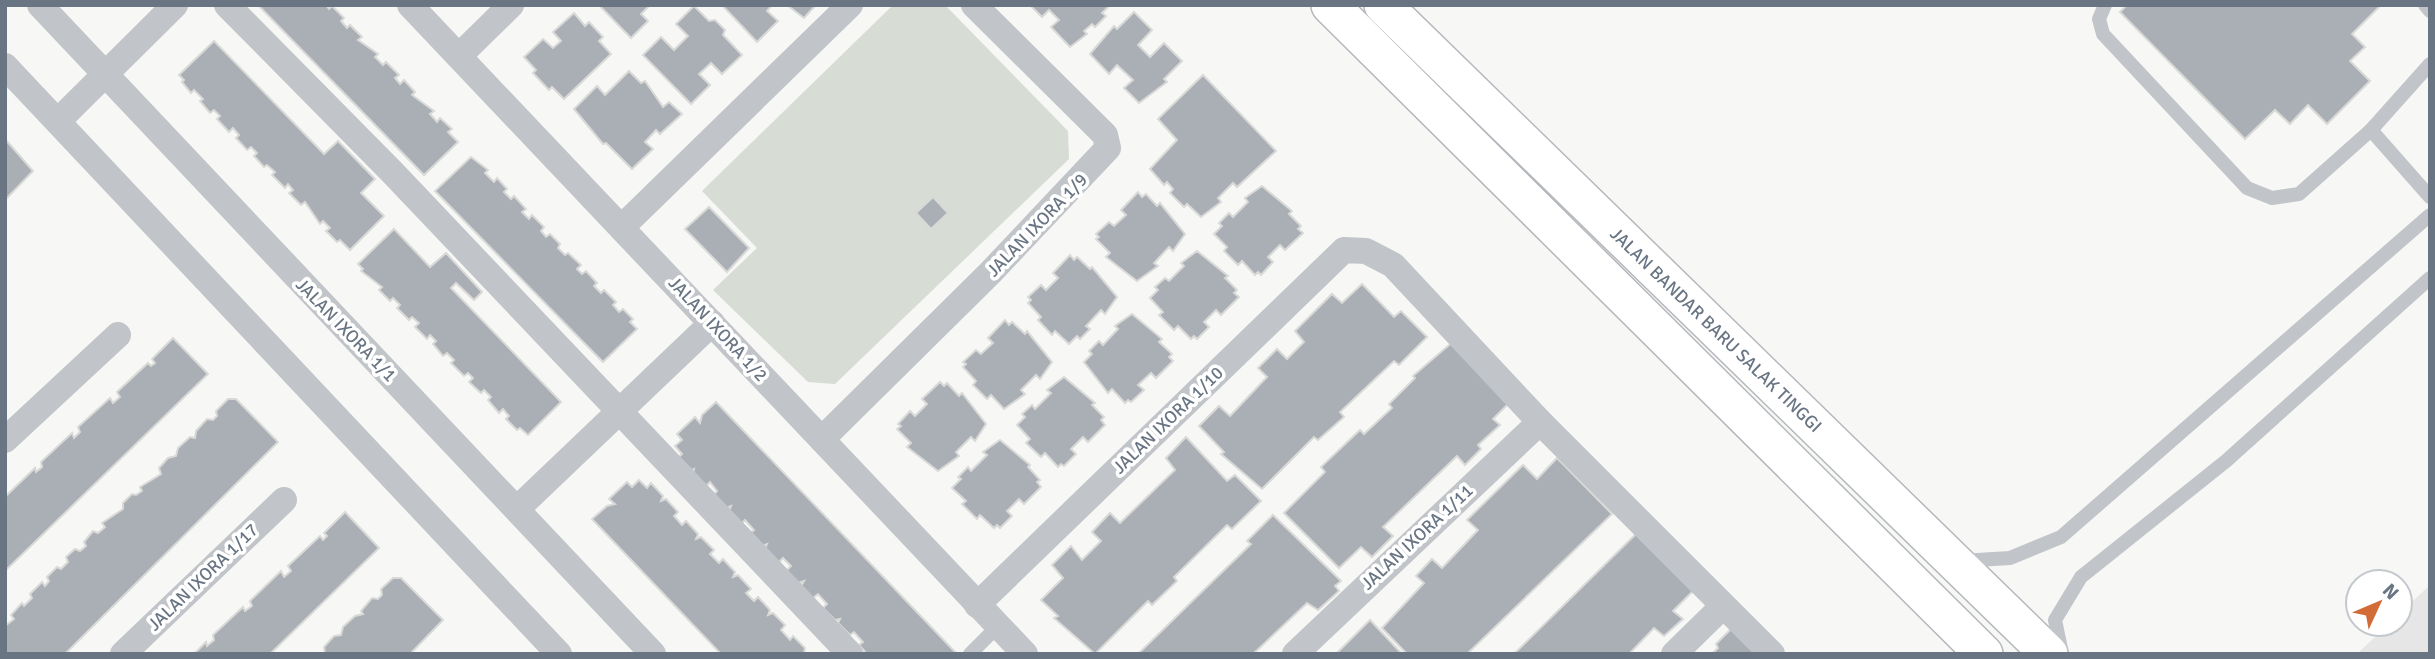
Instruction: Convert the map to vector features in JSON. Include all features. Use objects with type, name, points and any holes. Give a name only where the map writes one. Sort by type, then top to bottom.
[{"type":"main road","points":[[1330,5],[1984,654]]},
{"type":"main road","name":"JALAN BANDAR BARU SALAK TINGGI","points":[[1383,5],[2049,654]]},
{"type":"street","name":"JALAN IXORA 1/1","points":[[40,5],[653,654]]},
{"type":"street","points":[[58,121],[175,5]]},
{"type":"street","points":[[227,5],[620,411],[850,654]]},
{"type":"street","name":"JALAN IXORA 1/2","points":[[410,5],[1025,654]]},
{"type":"street","points":[[459,56],[511,5]]},
{"type":"street","points":[[622,227],[850,5]]},
{"type":"street","name":"JALAN IXORA 1/9","points":[[822,439],[990,273],[1108,149],[1105,135],[974,5]]},
{"type":"street","points":[[5,66],[559,654]]},
{"type":"street","name":"JALAN IXORA 1/10","points":[[977,605],[1344,250],[1366,251],[1393,264],[1540,422]]},
{"type":"street","points":[[517,509],[712,323]]},
{"type":"street","points":[[5,440],[118,335]]},
{"type":"street","points":[[1540,422],[1772,654]]},
{"type":"street","name":"JALAN IXORA 1/11","points":[[1295,654],[1540,422]]},
{"type":"street","name":"JALAN IXORA 1/17","points":[[123,654],[284,500]]},
{"type":"street","points":[[1674,654],[1723,606]]},
{"type":"lane","points":[[2105,5],[2099,19],[2103,34],[2246,188],[2272,198],[2299,194],[2371,130],[2430,64]]},
{"type":"lane","points":[[2426,5],[2430,11]]},
{"type":"lane","points":[[2371,130],[2430,197]]},
{"type":"lane","points":[[1953,561],[2010,558],[2061,537],[2430,215]]},
{"type":"lane","points":[[2062,654],[2055,620],[2081,578],[2227,461],[2430,278]]},
{"type":"lane","points":[[970,654],[999,625]]},
{"type":"shaded area","points":[[893,5],[945,5],[1068,131],[1069,159],[835,384],[808,382],[713,290],[757,248],[702,191]]},
{"type":"shaded area","points":[[2430,585],[2430,654],[2357,654],[2374,638],[2414,638],[2414,600]]},
{"type":"building","points":[[258,5],[326,5],[329,9],[332,6],[344,18],[341,21],[347,28],[350,25],[362,37],[358,40],[378,54],[375,57],[383,65],[386,62],[399,75],[395,78],[400,84],[404,80],[415,92],[412,95],[434,111],[430,114],[437,122],[440,118],[452,129],[448,132],[458,142],[424,175]]},
{"type":"building","points":[[599,5],[650,5],[641,14],[648,21],[631,38]]},
{"type":"building","points":[[722,5],[772,5],[767,11],[778,21],[757,42]]},
{"type":"building","points":[[787,5],[813,5],[814,7],[804,18]]},
{"type":"building","points":[[1030,5],[1110,5],[1102,13],[1106,16],[1095,27],[1092,24],[1084,31],[1087,34],[1070,47],[1051,27],[1059,20],[1049,10],[1042,17]]},
{"type":"building","points":[[2127,5],[2381,5],[2352,34],[2365,47],[2350,61],[2370,81],[2327,124],[2308,105],[2290,124],[2275,110],[2245,139],[2120,12]]},
{"type":"building","points":[[694,6],[709,21],[715,20],[725,30],[723,35],[742,55],[722,74],[711,63],[699,74],[710,85],[691,104],[643,55],[661,37],[674,50],[688,36],[676,24]]},
{"type":"building","points":[[1134,12],[1152,30],[1138,45],[1150,57],[1164,43],[1182,61],[1164,79],[1167,82],[1139,103],[1124,88],[1133,80],[1117,65],[1109,74],[1090,54],[1114,26],[1117,29]]},
{"type":"building","points":[[574,13],[585,26],[589,22],[603,37],[599,41],[611,54],[564,99],[552,87],[549,90],[533,73],[536,70],[524,57],[543,39],[553,48],[561,41],[553,32]]},
{"type":"building","points":[[214,41],[324,154],[338,141],[375,179],[361,193],[384,216],[350,250],[326,231],[330,228],[323,221],[320,224],[305,202],[301,205],[289,193],[293,190],[288,184],[285,188],[272,175],[275,172],[267,165],[264,167],[254,156],[257,153],[251,147],[247,150],[236,138],[239,135],[233,128],[229,132],[217,119],[220,116],[214,110],[210,113],[200,101],[203,99],[194,90],[191,93],[182,82],[184,80],[179,75]]},
{"type":"building","points":[[629,71],[641,83],[645,81],[663,107],[669,102],[682,114],[660,134],[656,130],[645,142],[653,149],[632,169],[606,143],[603,144],[574,109],[597,86],[605,95]]},
{"type":"building","points":[[1203,75],[1276,151],[1237,187],[1233,183],[1218,198],[1221,202],[1201,217],[1187,204],[1184,207],[1170,193],[1173,189],[1167,182],[1164,185],[1150,169],[1177,140],[1158,119]]},
{"type":"building","points":[[5,139],[33,171],[5,200]]},
{"type":"building","points":[[471,157],[488,170],[485,173],[494,182],[497,178],[507,189],[504,192],[511,199],[514,196],[526,209],[522,212],[529,219],[532,215],[544,227],[541,231],[546,237],[550,234],[560,244],[558,248],[565,255],[568,253],[581,265],[577,269],[582,274],[586,271],[597,283],[594,286],[601,293],[604,290],[616,302],[613,305],[619,312],[623,309],[633,319],[630,322],[637,329],[603,362],[435,191]]},
{"type":"building","points":[[1262,186],[1292,211],[1289,214],[1301,226],[1298,229],[1303,233],[1285,250],[1280,245],[1268,257],[1273,262],[1261,275],[1258,272],[1255,275],[1242,261],[1238,265],[1224,251],[1227,247],[1214,234],[1222,226],[1219,223],[1229,213],[1233,217],[1248,202],[1245,198]]},
{"type":"building","points":[[1138,192],[1142,197],[1146,194],[1157,206],[1160,203],[1185,234],[1173,251],[1169,247],[1154,263],[1158,266],[1137,281],[1106,257],[1110,253],[1096,239],[1099,237],[1096,234],[1109,222],[1114,226],[1126,215],[1121,210]]},
{"type":"building","points":[[933,197],[948,213],[931,229],[916,213]]},
{"type":"building","points":[[709,207],[749,248],[727,272],[685,229]]},
{"type":"building","points":[[394,229],[430,267],[446,253],[482,292],[474,300],[456,283],[451,288],[561,402],[528,435],[520,428],[517,430],[506,419],[509,416],[503,409],[499,413],[488,400],[491,397],[484,390],[481,393],[469,382],[473,378],[468,373],[464,376],[451,363],[454,360],[447,353],[443,356],[433,344],[436,341],[430,335],[427,339],[415,327],[419,323],[412,317],[409,320],[397,308],[400,305],[393,298],[390,301],[379,290],[382,287],[361,271],[363,269],[358,264]]},
{"type":"building","points":[[1197,251],[1228,276],[1225,278],[1237,290],[1234,293],[1239,297],[1221,315],[1216,310],[1204,322],[1209,327],[1197,339],[1194,336],[1191,339],[1178,326],[1174,330],[1159,315],[1163,312],[1150,298],[1158,290],[1155,287],[1165,278],[1169,281],[1184,266],[1181,263]]},
{"type":"building","points":[[1070,255],[1074,260],[1077,257],[1090,269],[1092,267],[1117,297],[1105,314],[1101,310],[1086,326],[1090,329],[1080,339],[1077,336],[1069,344],[1055,331],[1052,335],[1038,320],[1041,317],[1028,303],[1031,300],[1028,297],[1041,285],[1046,290],[1058,278],[1053,273]]},
{"type":"building","points":[[1362,284],[1394,317],[1401,311],[1427,337],[1399,365],[1394,361],[1340,412],[1344,417],[1318,440],[1314,437],[1262,489],[1221,454],[1224,452],[1199,426],[1219,406],[1230,416],[1267,377],[1258,368],[1277,349],[1287,359],[1304,342],[1295,331],[1332,294],[1342,303]]},
{"type":"building","points":[[1132,314],[1162,339],[1159,342],[1172,354],[1169,357],[1173,361],[1156,378],[1151,373],[1138,385],[1144,390],[1131,402],[1128,400],[1125,403],[1112,389],[1108,393],[1084,362],[1092,354],[1089,351],[1099,341],[1103,345],[1118,329],[1115,326]]},
{"type":"building","points":[[1005,320],[1009,325],[1012,322],[1025,334],[1027,331],[1052,362],[1040,379],[1036,375],[1021,390],[1025,394],[1004,409],[991,395],[987,399],[973,385],[976,381],[963,367],[966,364],[963,362],[976,350],[981,354],[993,343],[988,338]]},
{"type":"building","points":[[173,338],[208,374],[5,571],[5,497],[35,468],[36,472],[42,467],[41,462],[72,433],[74,438],[80,432],[78,427],[110,398],[113,403],[120,397],[117,392],[148,363],[151,366],[155,363],[152,359]]},
{"type":"building","points":[[1456,339],[1514,398],[1493,419],[1500,425],[1478,445],[1481,449],[1465,465],[1457,456],[1383,527],[1393,536],[1372,557],[1361,547],[1339,568],[1284,513],[1325,472],[1321,467],[1360,430],[1364,434],[1392,408],[1389,404],[1415,378],[1413,376]]},
{"type":"building","points":[[1064,377],[1095,403],[1092,405],[1104,417],[1101,420],[1105,425],[1088,442],[1083,437],[1071,449],[1076,454],[1064,466],[1061,464],[1058,467],[1045,453],[1041,457],[1026,443],[1030,439],[1017,425],[1025,417],[1022,414],[1032,405],[1035,409],[1051,393],[1047,390]]},
{"type":"building","points":[[940,382],[944,386],[947,383],[959,396],[962,393],[986,424],[975,441],[971,437],[956,452],[959,456],[938,471],[907,447],[911,443],[897,429],[901,426],[898,424],[910,411],[915,416],[927,404],[922,399]]},
{"type":"building","points":[[228,399],[236,399],[278,442],[65,654],[5,654],[5,626],[14,619],[11,615],[22,603],[24,606],[32,598],[30,594],[42,582],[45,586],[49,581],[47,577],[57,567],[61,569],[68,562],[66,557],[75,549],[80,551],[86,546],[84,542],[93,531],[98,533],[105,527],[102,523],[123,509],[123,503],[132,494],[136,495],[142,491],[140,487],[161,474],[159,468],[168,458],[176,456],[178,448],[190,437],[195,438],[196,431],[207,419],[213,420],[217,416],[216,411]]},
{"type":"building","points":[[716,402],[956,654],[867,654],[859,645],[863,642],[854,632],[850,635],[838,623],[840,619],[835,620],[823,608],[827,604],[818,594],[813,598],[801,586],[804,581],[798,583],[786,571],[791,566],[783,558],[778,563],[765,549],[767,544],[762,546],[750,533],[754,530],[745,520],[741,524],[729,511],[731,506],[726,508],[714,495],[717,491],[710,482],[705,487],[693,474],[694,469],[690,471],[678,458],[682,454],[675,446],[682,440],[677,434],[695,417],[700,423],[702,415]]},
{"type":"building","points":[[1186,437],[1227,481],[1235,475],[1261,501],[1232,529],[1227,525],[1174,577],[1177,581],[1152,605],[1148,601],[1095,654],[1054,618],[1058,616],[1041,600],[1063,578],[1052,565],[1071,546],[1082,560],[1101,541],[1092,532],[1110,513],[1120,523],[1175,470],[1166,458]]},
{"type":"building","points":[[1000,440],[1030,465],[1028,467],[1040,480],[1037,482],[1041,487],[1024,504],[1019,499],[1007,511],[1012,516],[1000,528],[997,525],[994,528],[980,515],[977,519],[962,504],[966,501],[952,488],[968,467],[971,471],[987,455],[983,452]]},
{"type":"building","points":[[1557,458],[1612,514],[1467,654],[1407,654],[1382,628],[1424,583],[1416,576],[1432,559],[1442,568],[1478,530],[1467,520],[1523,465],[1537,479]]},
{"type":"building","points":[[639,480],[647,488],[651,483],[663,496],[661,501],[666,499],[678,512],[674,516],[682,525],[686,521],[698,534],[696,539],[701,537],[714,550],[710,554],[719,563],[723,559],[735,572],[733,577],[738,575],[751,589],[746,593],[754,601],[758,597],[770,610],[768,615],[773,613],[785,625],[781,630],[790,640],[793,636],[805,648],[804,653],[811,654],[721,654],[592,519],[607,506],[615,504],[609,499],[627,482],[632,487]]},
{"type":"building","points":[[345,512],[379,548],[270,654],[194,654],[206,642],[207,646],[214,640],[213,635],[243,607],[245,611],[252,606],[250,601],[281,571],[284,577],[291,571],[288,566],[320,536],[323,540],[327,536],[324,533]]},
{"type":"building","points":[[1273,515],[1341,581],[1335,586],[1339,591],[1318,610],[1307,603],[1253,654],[1138,654],[1251,544],[1247,541]]},
{"type":"building","points":[[1639,531],[1694,590],[1673,611],[1683,619],[1664,636],[1654,628],[1629,654],[1514,654]]},
{"type":"building","points":[[393,578],[401,578],[443,620],[410,654],[325,654],[324,647],[334,636],[341,635],[343,627],[355,616],[363,614],[361,611],[372,598],[378,599],[382,595],[381,589]]},
{"type":"building","points":[[1370,620],[1402,654],[1336,654]]},
{"type":"building","points":[[1736,624],[1764,654],[1712,654],[1718,648],[1716,644]]}]
